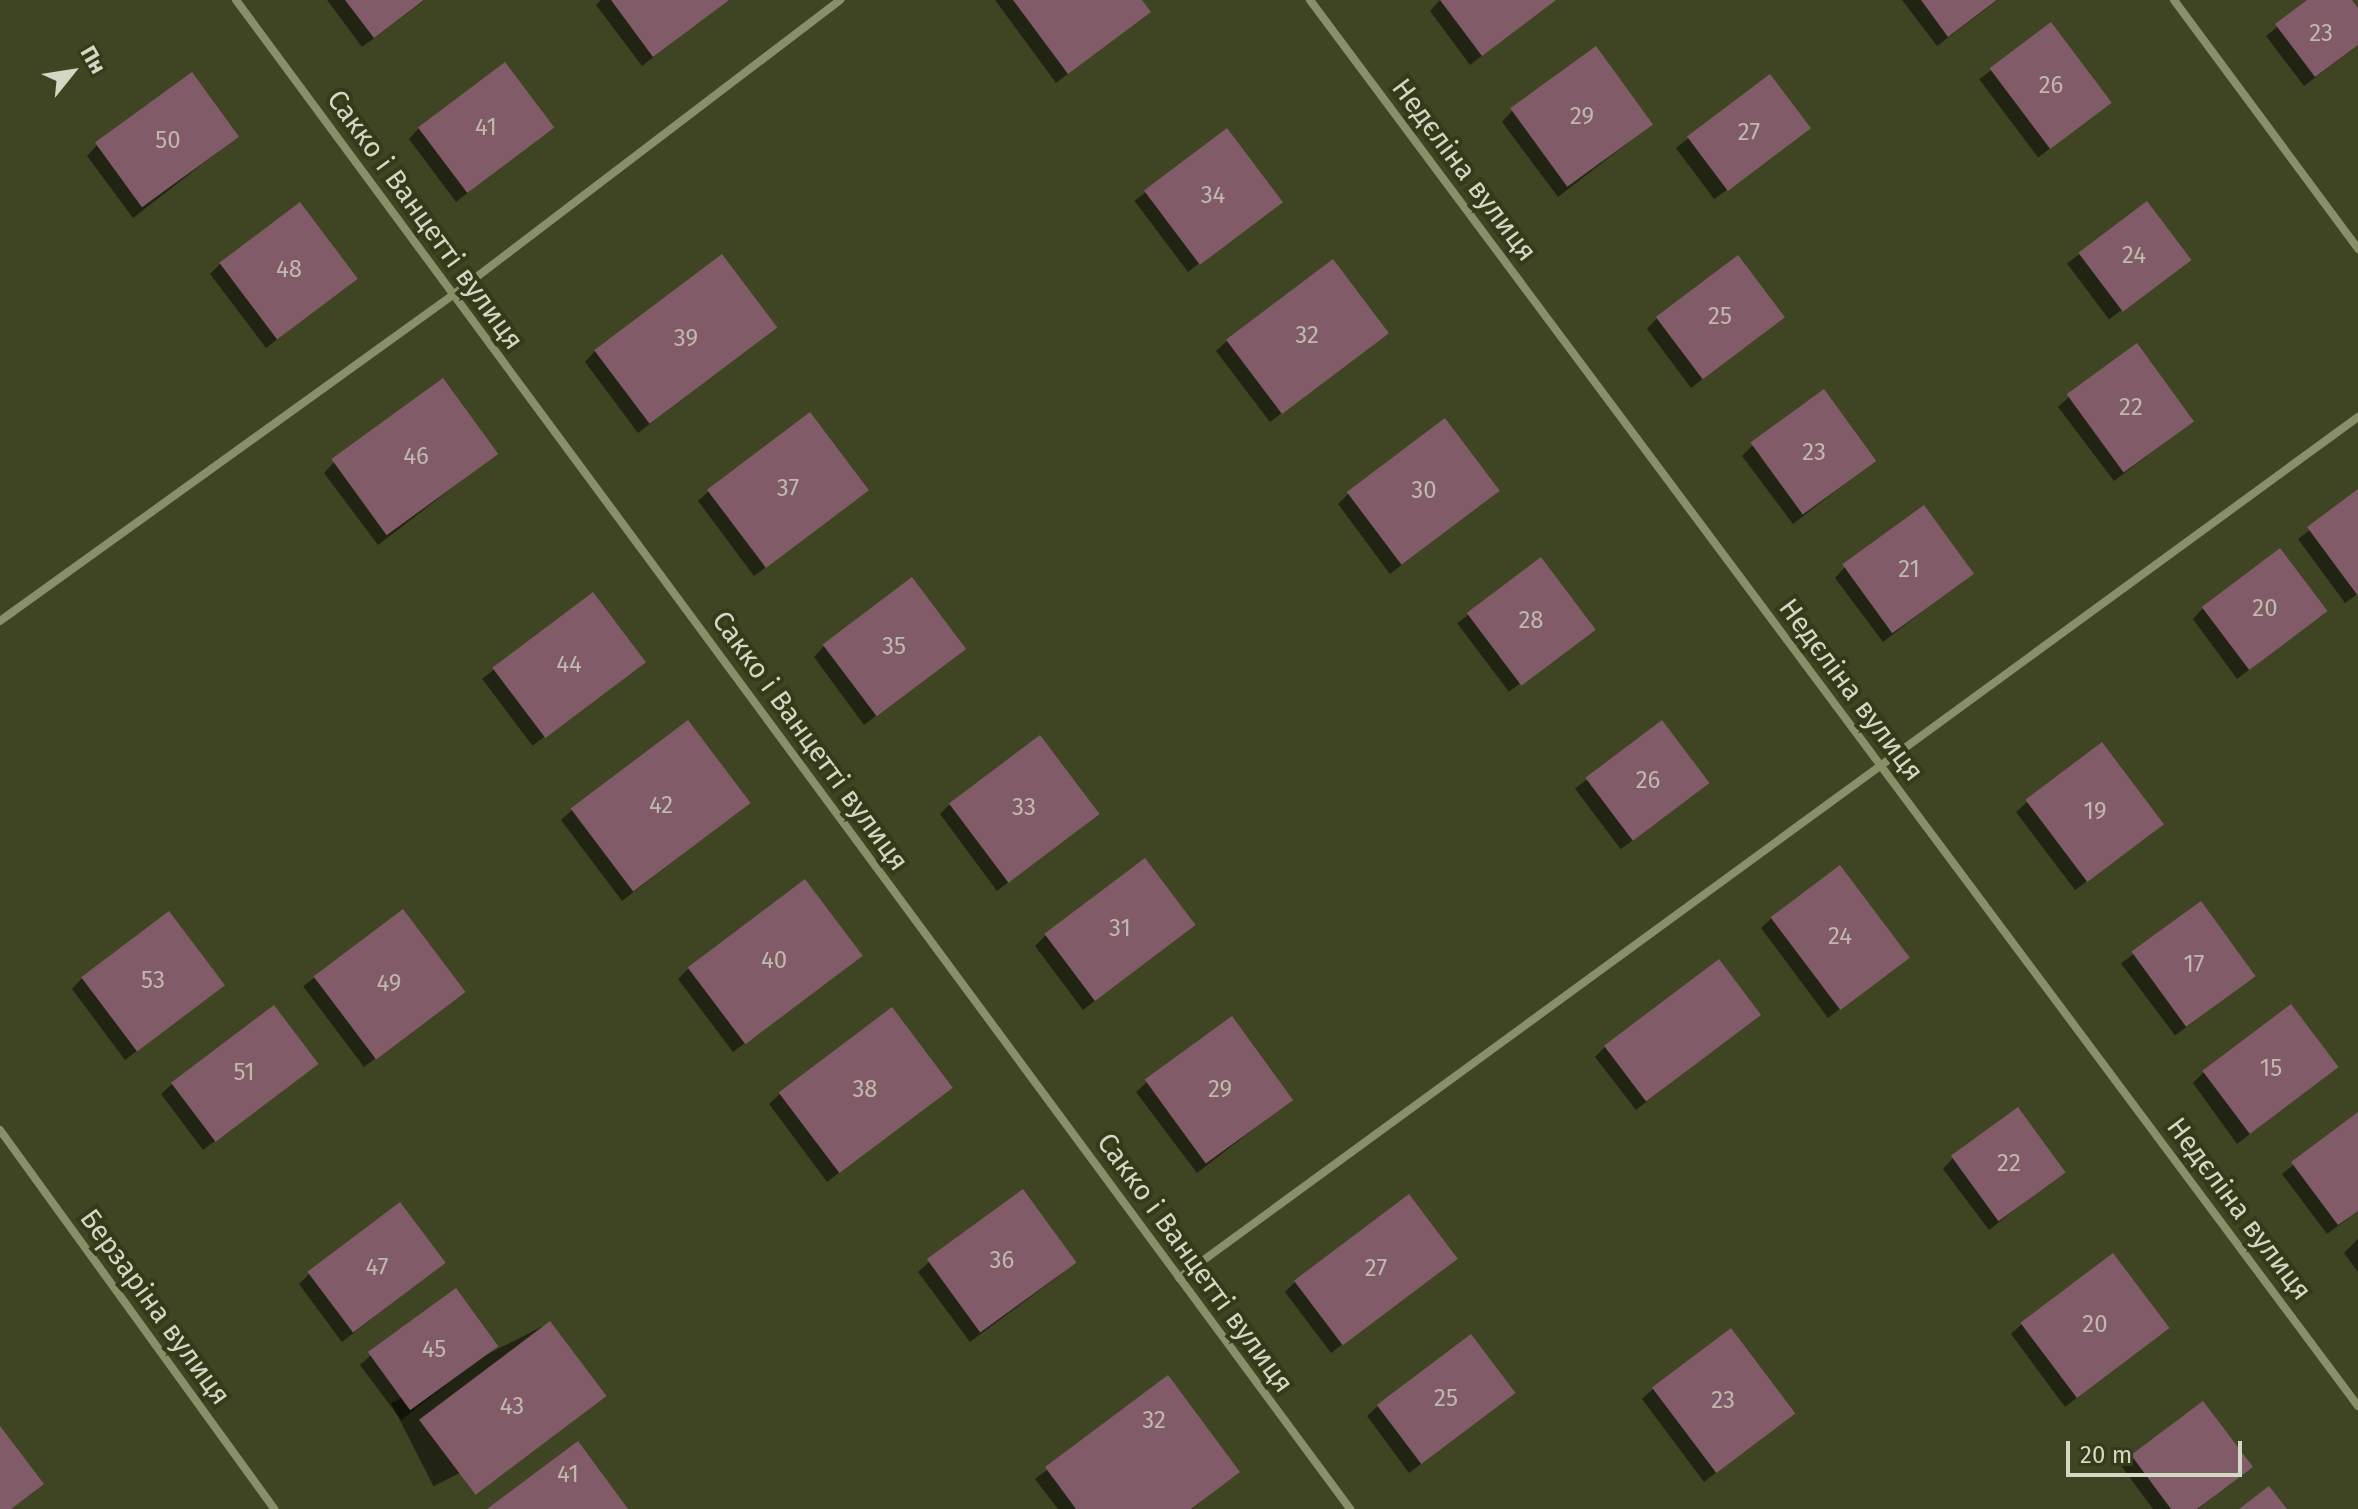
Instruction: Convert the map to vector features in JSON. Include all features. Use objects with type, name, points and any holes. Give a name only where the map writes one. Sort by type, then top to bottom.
[{"type":"street","name":"Сакко і Ванцетті вулиця","points":[[236,0],[1350,1509]]},
{"type":"street","points":[[0,621],[453,295],[840,0]]},
{"type":"street","name":"Недєліна вулиця","points":[[1310,0],[2358,1406]]},
{"type":"street","points":[[2174,0],[2358,249]]},
{"type":"street","points":[[1179,1278],[2358,417]]},
{"type":"street","name":"Берзаріна вулиця","points":[[0,1130],[274,1509]]},
{"type":"building","points":[[345,0],[424,0],[374,38]]},
{"type":"building","points":[[611,0],[729,0],[653,57]]},
{"type":"building","points":[[1013,0],[1142,0],[1151,12],[1068,74]]},
{"type":"building","points":[[1440,0],[1556,0],[1482,56]]},
{"type":"building","points":[[1921,0],[1997,0],[1948,37]]},
{"type":"building","points":[[2307,0],[2352,0],[2358,8],[2358,45],[2315,77],[2275,24]]},
{"type":"building","points":[[2051,22],[2112,103],[2050,149],[1990,68]]},
{"type":"building","points":[[1596,46],[1653,124],[1567,187],[1510,108]]},
{"type":"building","points":[[505,62],[554,127],[467,193],[418,128]]},
{"type":"building","points":[[192,72],[239,137],[142,207],[95,143]]},
{"type":"building","points":[[1770,74],[1811,128],[1728,191],[1687,137]]},
{"type":"building","points":[[1227,128],[1283,202],[1200,265],[1144,191]]},
{"type":"building","points":[[2147,201],[2192,260],[2123,312],[2078,253]]},
{"type":"building","points":[[300,202],[358,279],[277,339],[219,263]]},
{"type":"building","points":[[722,254],[777,327],[650,424],[594,350]]},
{"type":"building","points":[[1738,255],[1785,317],[1703,379],[1656,317]]},
{"type":"building","points":[[1333,259],[1389,333],[1282,414],[1226,340]]},
{"type":"building","points":[[2137,343],[2194,421],[2124,473],[2067,394]]},
{"type":"building","points":[[443,378],[498,454],[387,535],[331,459]]},
{"type":"building","points":[[1824,389],[1876,461],[1803,514],[1750,442]]},
{"type":"building","points":[[810,412],[869,490],[766,568],[707,490]]},
{"type":"building","points":[[1445,418],[1500,491],[1402,565],[1347,492]]},
{"type":"building","points":[[2358,489],[2358,596],[2307,527]]},
{"type":"building","points":[[1924,505],[1974,574],[1892,633],[1842,564]]},
{"type":"building","points":[[2280,548],[2328,611],[2249,670],[2202,607]]},
{"type":"building","points":[[1541,557],[1596,630],[1521,686],[1467,613]]},
{"type":"building","points":[[912,577],[966,649],[877,716],[823,644]]},
{"type":"building","points":[[593,592],[646,662],[545,738],[492,668]]},
{"type":"building","points":[[688,720],[751,803],[633,892],[571,808]]},
{"type":"building","points":[[1662,720],[1710,783],[1633,841],[1585,778]]},
{"type":"building","points":[[1040,735],[1100,814],[1009,883],[949,804]]},
{"type":"building","points":[[2102,742],[2164,824],[2087,882],[2025,800]]},
{"type":"building","points":[[1145,858],[1196,925],[1095,1001],[1044,934]]},
{"type":"building","points":[[1840,865],[1910,958],[1840,1010],[1771,917]]},
{"type":"building","points":[[805,879],[863,956],[745,1044],[688,967]]},
{"type":"building","points":[[2201,901],[2256,976],[2186,1027],[2131,952]]},
{"type":"building","points":[[403,909],[466,992],[376,1059],[314,976]]},
{"type":"building","points":[[169,911],[225,985],[137,1051],[81,977]]},
{"type":"building","points":[[1719,959],[1761,1015],[1646,1102],[1604,1046]]},
{"type":"building","points":[[2291,1004],[2339,1067],[2250,1134],[2202,1071]]},
{"type":"building","points":[[274,1005],[319,1064],[216,1142],[171,1083]]},
{"type":"building","points":[[892,1007],[953,1088],[839,1173],[779,1092]]},
{"type":"building","points":[[1232,1016],[1293,1100],[1206,1164],[1145,1079]]},
{"type":"building","points":[[2018,1107],[2066,1173],[1998,1221],[1951,1156]]},
{"type":"building","points":[[2358,1112],[2358,1211],[2338,1225],[2291,1162]]},
{"type":"building","points":[[1023,1189],[1076,1263],[980,1333],[927,1259]]},
{"type":"building","points":[[1409,1194],[1458,1259],[1343,1345],[1294,1281]]},
{"type":"building","points":[[400,1202],[446,1263],[353,1333],[307,1272]]},
{"type":"building","points":[[2113,1253],[2170,1328],[2077,1398],[2020,1323]]},
{"type":"building","points":[[456,1288],[498,1346],[410,1410],[368,1352]]},
{"type":"building","points":[[550,1321],[607,1396],[476,1495],[419,1420]]},
{"type":"building","points":[[1731,1328],[1795,1413],[1716,1473],[1652,1388]]},
{"type":"building","points":[[1471,1334],[1516,1393],[1421,1464],[1377,1405]]},
{"type":"building","points":[[1168,1375],[1240,1472],[1191,1509],[1076,1509],[1045,1467]]},
{"type":"building","points":[[2203,1401],[2253,1467],[2197,1509],[2171,1509],[2131,1455]]},
{"type":"building","points":[[0,1426],[44,1484],[11,1509],[0,1509]]},
{"type":"building","points":[[578,1441],[628,1509],[487,1509]]},
{"type":"building","points":[[2269,1486],[2287,1509],[2239,1509]]}]
